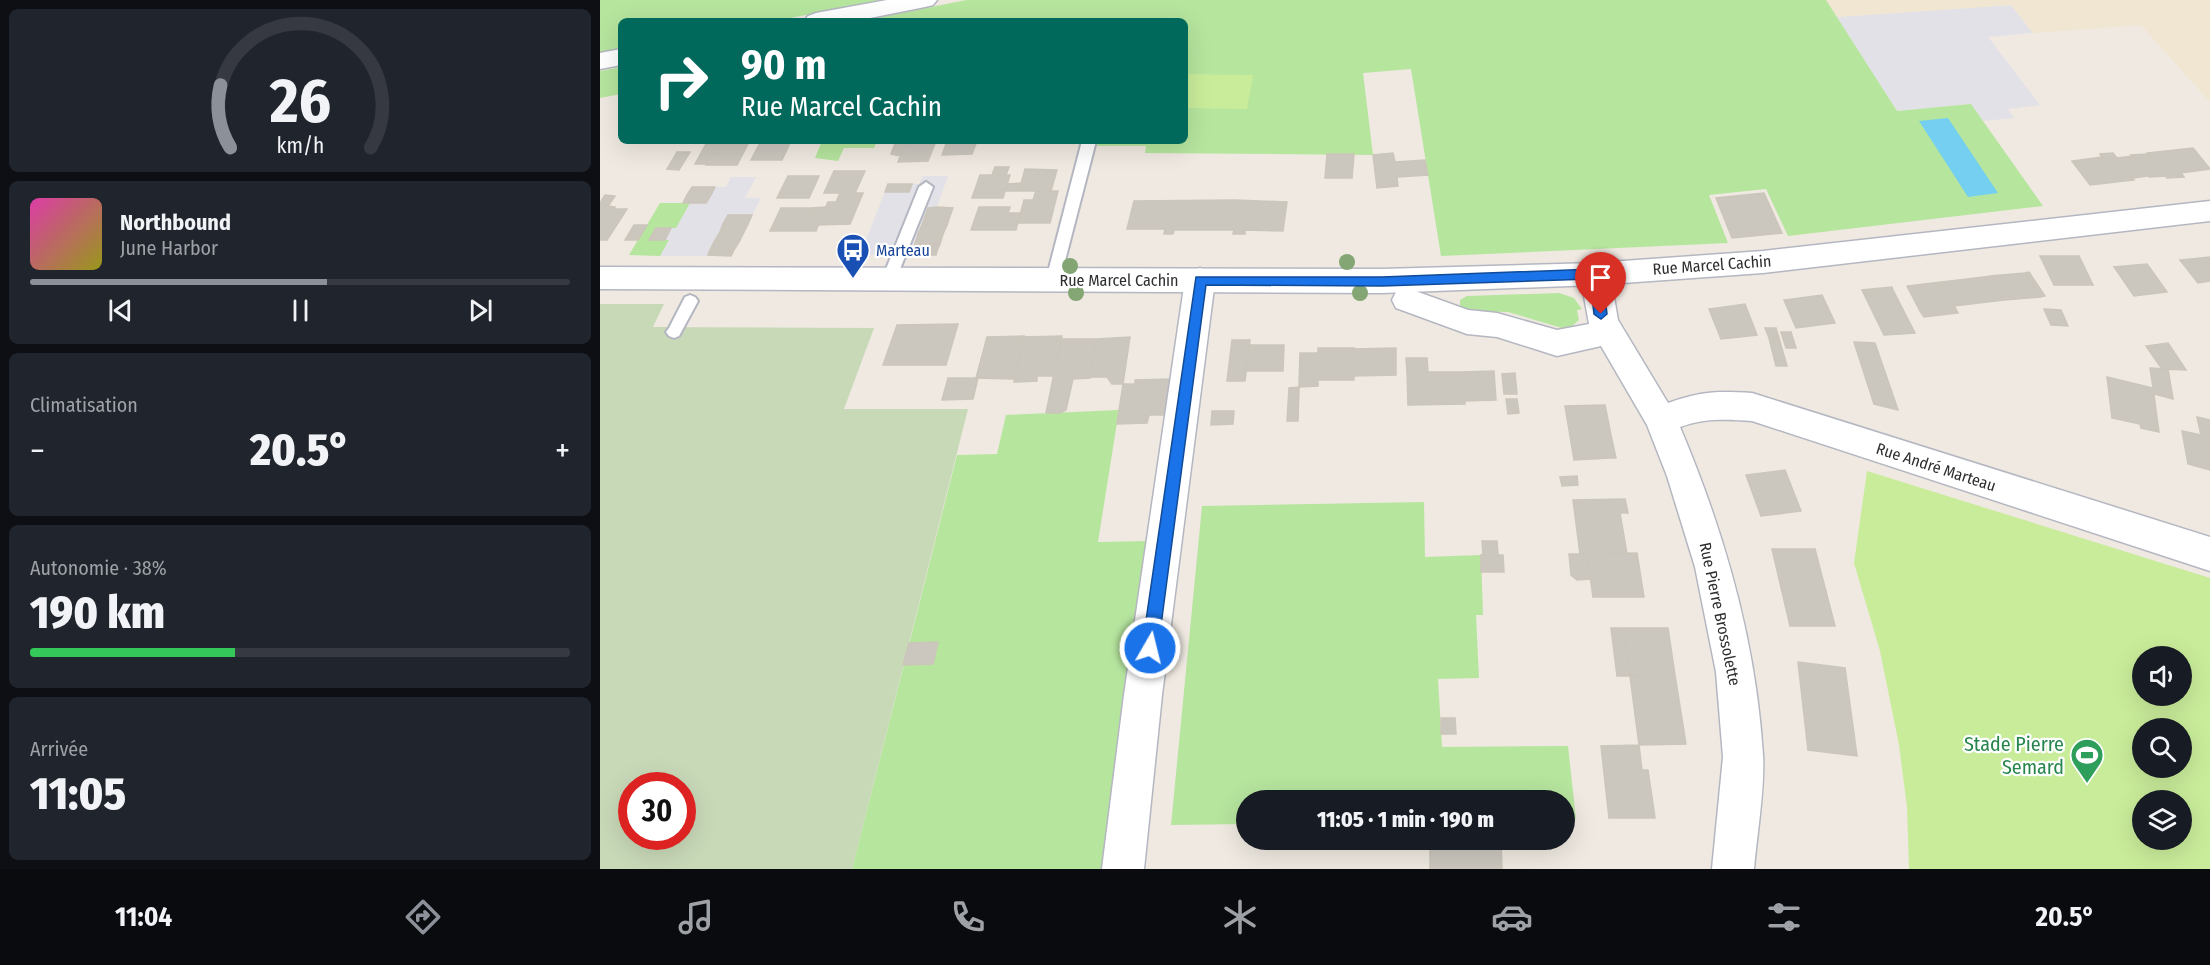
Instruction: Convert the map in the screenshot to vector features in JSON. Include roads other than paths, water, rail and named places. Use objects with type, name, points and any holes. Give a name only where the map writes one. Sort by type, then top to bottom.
[{"type":"street","points":[[832,18],[925,0]]},
{"type":"street","points":[[600,61],[618,58]]},
{"type":"street","name":"Rue Marcel Cachin","points":[[600,278],[1382,281],[1595,274],[1763,262],[2210,210]]},
{"type":"street","name":"Rue Pierre Brossolette","points":[[1595,274],[1601,314],[1608,332],[1661,420],[1684,476],[1713,567],[1735,672],[1743,757],[1733,869]]},
{"type":"street","points":[[1123,869],[1143,695],[1200,298],[1200,280]]},
{"type":"street","points":[[1407,300],[1467,322],[1497,325],[1557,343],[1608,332]]},
{"type":"street","name":"Rue André Marteau","points":[[1661,420],[1697,407],[1724,405],[1752,407],[2210,554]]},
{"type":"lane","points":[[1053,280],[1088,144]]},
{"type":"lane","points":[[890,279],[926,187]]},
{"type":"lane","points":[[674,332],[690,301]]},
{"type":"water","points":[[1948,118],[1998,193],[1968,197],[1919,121]]},
{"type":"place","name":"Marteau","points":[[853,279]]},
{"type":"place","name":"Stade Pierre Semard","points":[[2087,784]]}]
